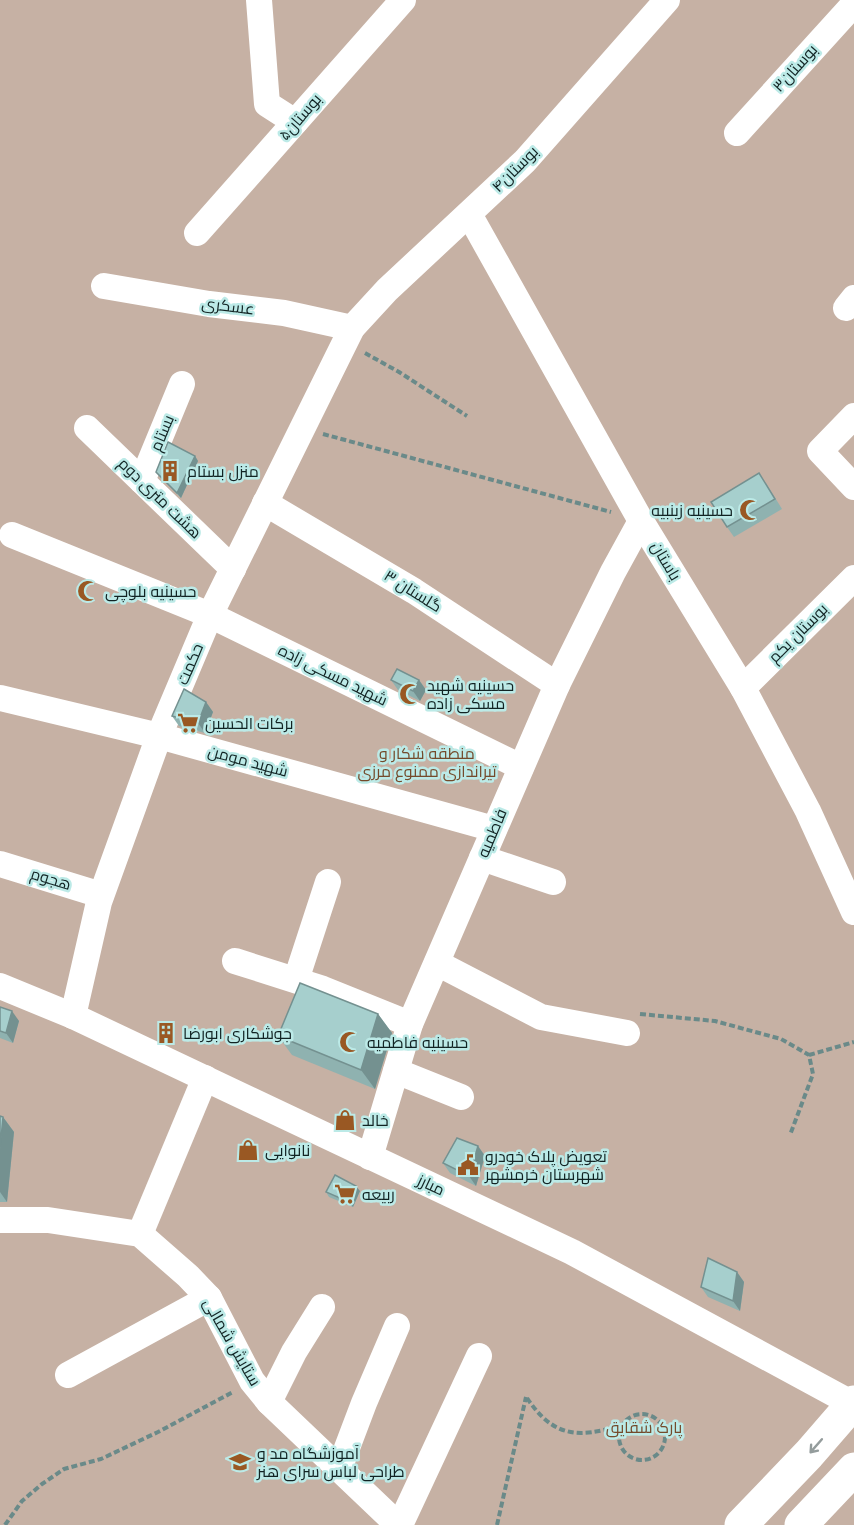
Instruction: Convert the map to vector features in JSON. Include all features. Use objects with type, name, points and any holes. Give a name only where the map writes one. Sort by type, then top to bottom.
[{"type":"main road","points":[[741,1525],[809,1455],[853,1403]]},
{"type":"main road","points":[[801,1525],[850,1479]]},
{"type":"street","points":[[259,0],[267,104],[295,122]]},
{"type":"street","name":"بوستان۵","points":[[197,233],[403,0]]},
{"type":"street","name":"بوستان۴","points":[[349,335],[387,290],[525,161],[667,0]]},
{"type":"street","name":"بوستان۳","points":[[737,133],[854,3]]},
{"type":"street","name":"باستان","points":[[469,214],[641,521],[743,688],[808,811],[854,912]]},
{"type":"street","name":"عسکری","points":[[104,286],[209,304],[284,313],[349,335]]},
{"type":"street","name":"حکمت","points":[[74,1016],[101,895],[159,736],[210,615],[349,335]]},
{"type":"street","name":"بستام","points":[[142,481],[182,384]]},
{"type":"street","points":[[854,417],[820,451],[854,487]]},
{"type":"street","name":"هشت متری دوم","points":[[87,428],[233,568]]},
{"type":"street","name":"گلستان ۳","points":[[265,503],[414,591],[557,685]]},
{"type":"street","name":"فاطمیه","points":[[370,1157],[410,1024],[557,685],[641,521]]},
{"type":"street","name":"شهید مسکی زاده","points":[[12,535],[210,615],[521,767]]},
{"type":"street","name":"بوستان یکم","points":[[743,688],[854,578]]},
{"type":"street","name":"شهید مومن","points":[[0,698],[159,736],[494,829]]},
{"type":"street","points":[[482,858],[553,882]]},
{"type":"street","name":"هجوم","points":[[0,864],[101,895]]},
{"type":"street","points":[[296,980],[328,882]]},
{"type":"street","points":[[235,961],[323,989],[410,1024]]},
{"type":"street","points":[[437,963],[541,1017],[634,1023]]},
{"type":"street","name":"مبارز","points":[[0,986],[74,1016],[572,1252],[853,1403]]},
{"type":"street","points":[[396,1071],[461,1096]]},
{"type":"street","points":[[0,1220],[48,1220],[140,1234],[205,1078]]},
{"type":"street","name":"ستایش شمالی","points":[[140,1234],[188,1275],[209,1298],[252,1381],[269,1402],[399,1525]]},
{"type":"street","points":[[68,1375],[209,1298]]},
{"type":"street","points":[[269,1402],[294,1352],[322,1307]]},
{"type":"street","points":[[339,1469],[397,1326]]},
{"type":"street","points":[[399,1525],[479,1356]]},
{"type":"path","points":[[349,335],[399,372],[467,416]]},
{"type":"path","points":[[302,428],[641,521]]},
{"type":"path","points":[[634,1023],[715,1021],[781,1039],[809,1055],[854,1042]]},
{"type":"path","points":[[790,1135],[813,1074],[809,1055]]},
{"type":"path","points":[[4,1525],[22,1501],[64,1469],[100,1459],[129,1446],[252,1381]]},
{"type":"path","points":[[497,1525],[526,1397],[545,1420],[553,1426],[572,1433],[592,1434],[621,1425],[632,1415],[648,1414],[655,1417],[664,1429],[666,1437],[660,1451],[647,1460],[632,1458],[626,1454],[618,1440],[621,1425]]},
{"type":"green space","name":"منطقه شکار و تیراندازی ممنوع مرزی","points":[[0,0],[854,0],[854,1525],[0,1525]]},
{"type":"building","points":[[168,442],[195,456],[177,493],[156,472]]},
{"type":"building","points":[[759,473],[775,499],[727,527],[711,502]]},
{"type":"building","points":[[397,669],[419,680],[413,691],[391,680]]},
{"type":"building","points":[[184,689],[206,702],[198,723],[172,716]]},
{"type":"building","points":[[300,983],[378,1014],[361,1070],[278,1036]]},
{"type":"building","points":[[0,1007],[12,1011],[6,1033],[0,1031]]},
{"type":"building","points":[[0,1116],[3,1117],[0,1149]]},
{"type":"building","points":[[457,1138],[478,1146],[469,1176],[443,1163]]},
{"type":"building","name":"ربیعه","points":[[335,1175],[356,1186],[349,1202],[326,1192]]},
{"type":"building","points":[[708,1258],[737,1272],[733,1301],[701,1287]]},
{"type":"place","name":"منزل بستام","points":[[170,471]]},
{"type":"place","name":"حسینیه زینبیه","points":[[750,510]]},
{"type":"place","name":"حسینیه بلوچی","points":[[88,591]]},
{"type":"place","name":"حسینیه شهید مسکی زاده","points":[[410,694]]},
{"type":"place","name":"برکات الحسین","points":[[188,723]]},
{"type":"place","name":"جوشکاری ابورضا","points":[[166,1033]]},
{"type":"place","name":"حسینیه فاطمیه","points":[[350,1042]]},
{"type":"place","name":"خالد","points":[[345,1120]]},
{"type":"place","name":"نانوایی","points":[[248,1150]]},
{"type":"place","name":"تعویض پلاک خودرو شهرستان خرمشهر","points":[[468,1165]]},
{"type":"place","name":"ربیعه","points":[[345,1194]]},
{"type":"place","name":"آموزشگاه مد و طراحی لباس سرای هنر","points":[[240,1462]]},
{"type":"park label","name":"پارک شقایق","points":[[644,1427]]}]
